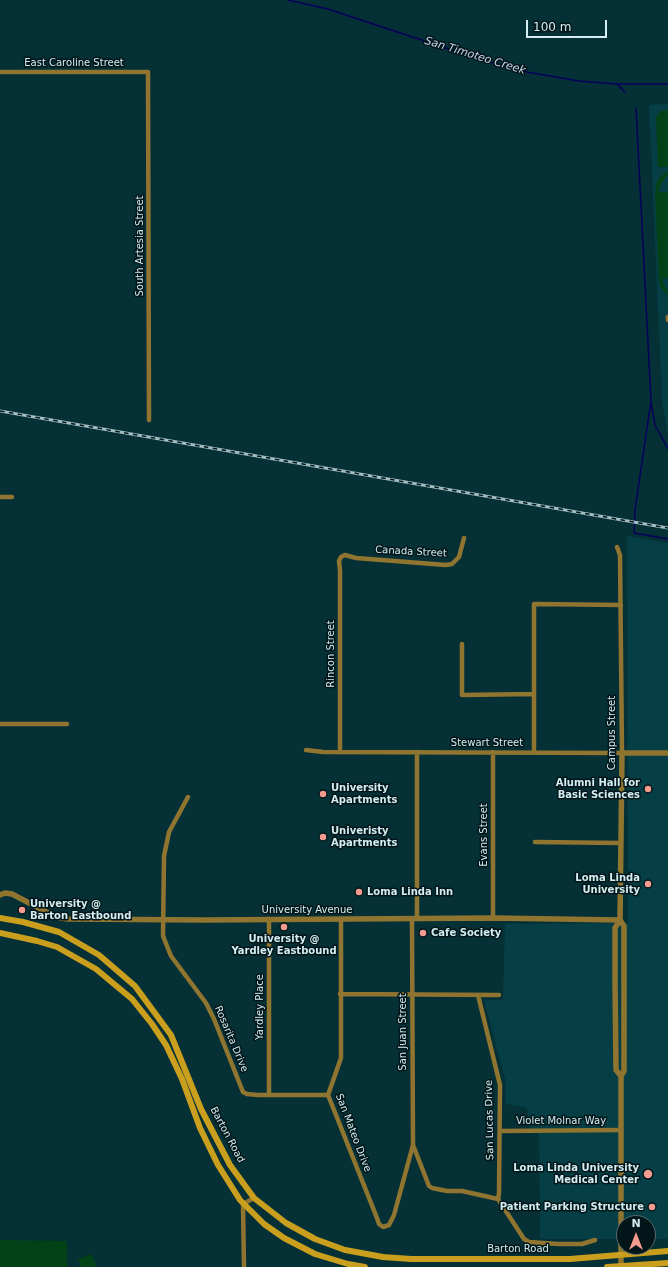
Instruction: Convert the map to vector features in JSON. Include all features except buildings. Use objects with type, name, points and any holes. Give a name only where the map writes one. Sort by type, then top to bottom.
[{"type":"main road","name":"Barton Road","points":[[0,918],[23,922],[59,932],[99,955],[135,986],[170,1035],[201,1109],[230,1165],[254,1198],[286,1223],[315,1239],[345,1250],[384,1257],[411,1259],[570,1259],[622,1255]]},
{"type":"main road","name":"Barton Road","points":[[0,933],[37,940],[57,948],[96,970],[132,1000],[152,1024],[166,1045],[182,1079],[200,1128],[215,1159],[221,1171],[243,1204],[264,1224],[284,1238],[315,1254],[348,1264],[365,1267]]},
{"type":"main road","name":"Barton Road","points":[[656,1252],[668,1251]]},
{"type":"main road","points":[[607,1267],[668,1263]]},
{"type":"street","name":"East Caroline Street","points":[[0,72],[148,72]]},
{"type":"street","name":"South Artesia Street","points":[[148,72],[149,420]]},
{"type":"street","points":[[0,497],[12,497]]},
{"type":"street","name":"Canada Street","points":[[341,557],[345,555],[356,558],[446,565],[452,564],[459,557],[464,538]]},
{"type":"street","name":"Campus Street","points":[[617,547],[620,555],[622,753],[620,920],[615,928],[615,979],[616,1070],[621,1076]]},
{"type":"street","name":"Rincon Street","points":[[340,752],[339,561],[341,557]]},
{"type":"street","points":[[534,752],[534,604],[621,605]]},
{"type":"street","points":[[462,644],[462,695],[534,694]]},
{"type":"street","points":[[0,724],[67,724]]},
{"type":"street","name":"Stewart Street","points":[[306,750],[340,752],[668,753]]},
{"type":"street","name":"San Juan Street","points":[[386,1226],[390,1225],[394,1215],[413,1146],[412,995],[417,752]]},
{"type":"street","name":"Evans Street","points":[[493,752],[493,918]]},
{"type":"street","points":[[163,920],[164,856],[170,832],[188,797]]},
{"type":"street","points":[[535,842],[621,843]]},
{"type":"street","name":"University Avenue","points":[[0,895],[5,893],[12,894],[56,917],[67,919],[163,920],[493,918],[620,920]]},
{"type":"street","name":"Yardley Place","points":[[269,919],[269,1095]]},
{"type":"street","name":"San Mateo Drive","points":[[340,919],[341,1058],[328,1095],[376,1218],[379,1224],[383,1227],[386,1226]]},
{"type":"street","name":"Rosarita Drive","points":[[163,920],[163,936],[166,946],[171,956],[206,1003],[214,1019],[243,1092],[248,1094],[269,1095],[328,1095]]},
{"type":"street","name":"Campus Street","points":[[620,920],[624,926],[624,1071],[621,1076],[621,1215]]},
{"type":"street","points":[[340,994],[499,996]]},
{"type":"street","name":"San Lucas Drive","points":[[478,995],[498,1073],[500,1090],[498,1199]]},
{"type":"street","name":"Violet Molnar Way","points":[[500,1131],[621,1130]]},
{"type":"street","name":"San Juan Street","points":[[413,1146],[429,1186],[432,1188],[447,1191],[462,1191],[498,1199]]},
{"type":"street","points":[[244,1267],[243,1204],[254,1198]]},
{"type":"street","points":[[498,1199],[524,1240],[529,1242],[582,1244],[595,1240]]},
{"type":"street","points":[[621,1267],[622,1255]]},
{"type":"shaded area","points":[[668,104],[668,436],[662,402],[649,105]]},
{"type":"shaded area","name":"Loma Linda University","points":[[627,536],[668,543],[668,1239],[656,1239],[656,1215],[616,1215],[616,1239],[540,1239],[539,1135],[528,1125],[527,1108],[506,1104],[505,1079],[484,1000],[503,1000],[505,924],[628,923]]},
{"type":"green space","points":[[668,110],[668,167],[658,167],[656,117],[661,111]]},
{"type":"green space","points":[[668,171],[668,175],[662,182],[658,192],[668,192],[668,278],[662,279],[668,291],[668,296],[660,286],[659,281],[655,193],[657,182],[660,177]]},
{"type":"green space","points":[[0,1240],[67,1241],[67,1267],[0,1267]]},
{"type":"green space","points":[[92,1254],[97,1267],[81,1267],[78,1259]]},
{"type":"waterway","name":"San Timoteo Creek","points":[[288,0],[328,9],[479,59],[527,72],[579,81],[617,84],[668,84]]},
{"type":"waterway","points":[[617,84],[625,92]]},
{"type":"waterway","points":[[636,108],[651,401],[635,510],[634,533],[668,539]]},
{"type":"waterway","points":[[651,403],[655,425],[668,449]]},
{"type":"railway","points":[[0,411],[668,528]]},
{"type":"place","name":"Alumni Hall for Basic Sciences","points":[[648,789]]},
{"type":"place","name":"University Apartments","points":[[323,794]]},
{"type":"place","name":"Univeristy Apartments","points":[[323,837]]},
{"type":"place","name":"Loma Linda University","points":[[648,884]]},
{"type":"place","name":"Loma Linda Inn","points":[[359,892]]},
{"type":"place","name":"University @ Barton Eastbound","points":[[22,910]]},
{"type":"place","name":"University @ Yardley Eastbound","points":[[284,927]]},
{"type":"place","name":"Cafe Society","points":[[423,933]]},
{"type":"place","name":"Loma Linda University Medical Center","points":[[648,1174]]},
{"type":"place","name":"Patient Parking Structure","points":[[652,1207]]}]
